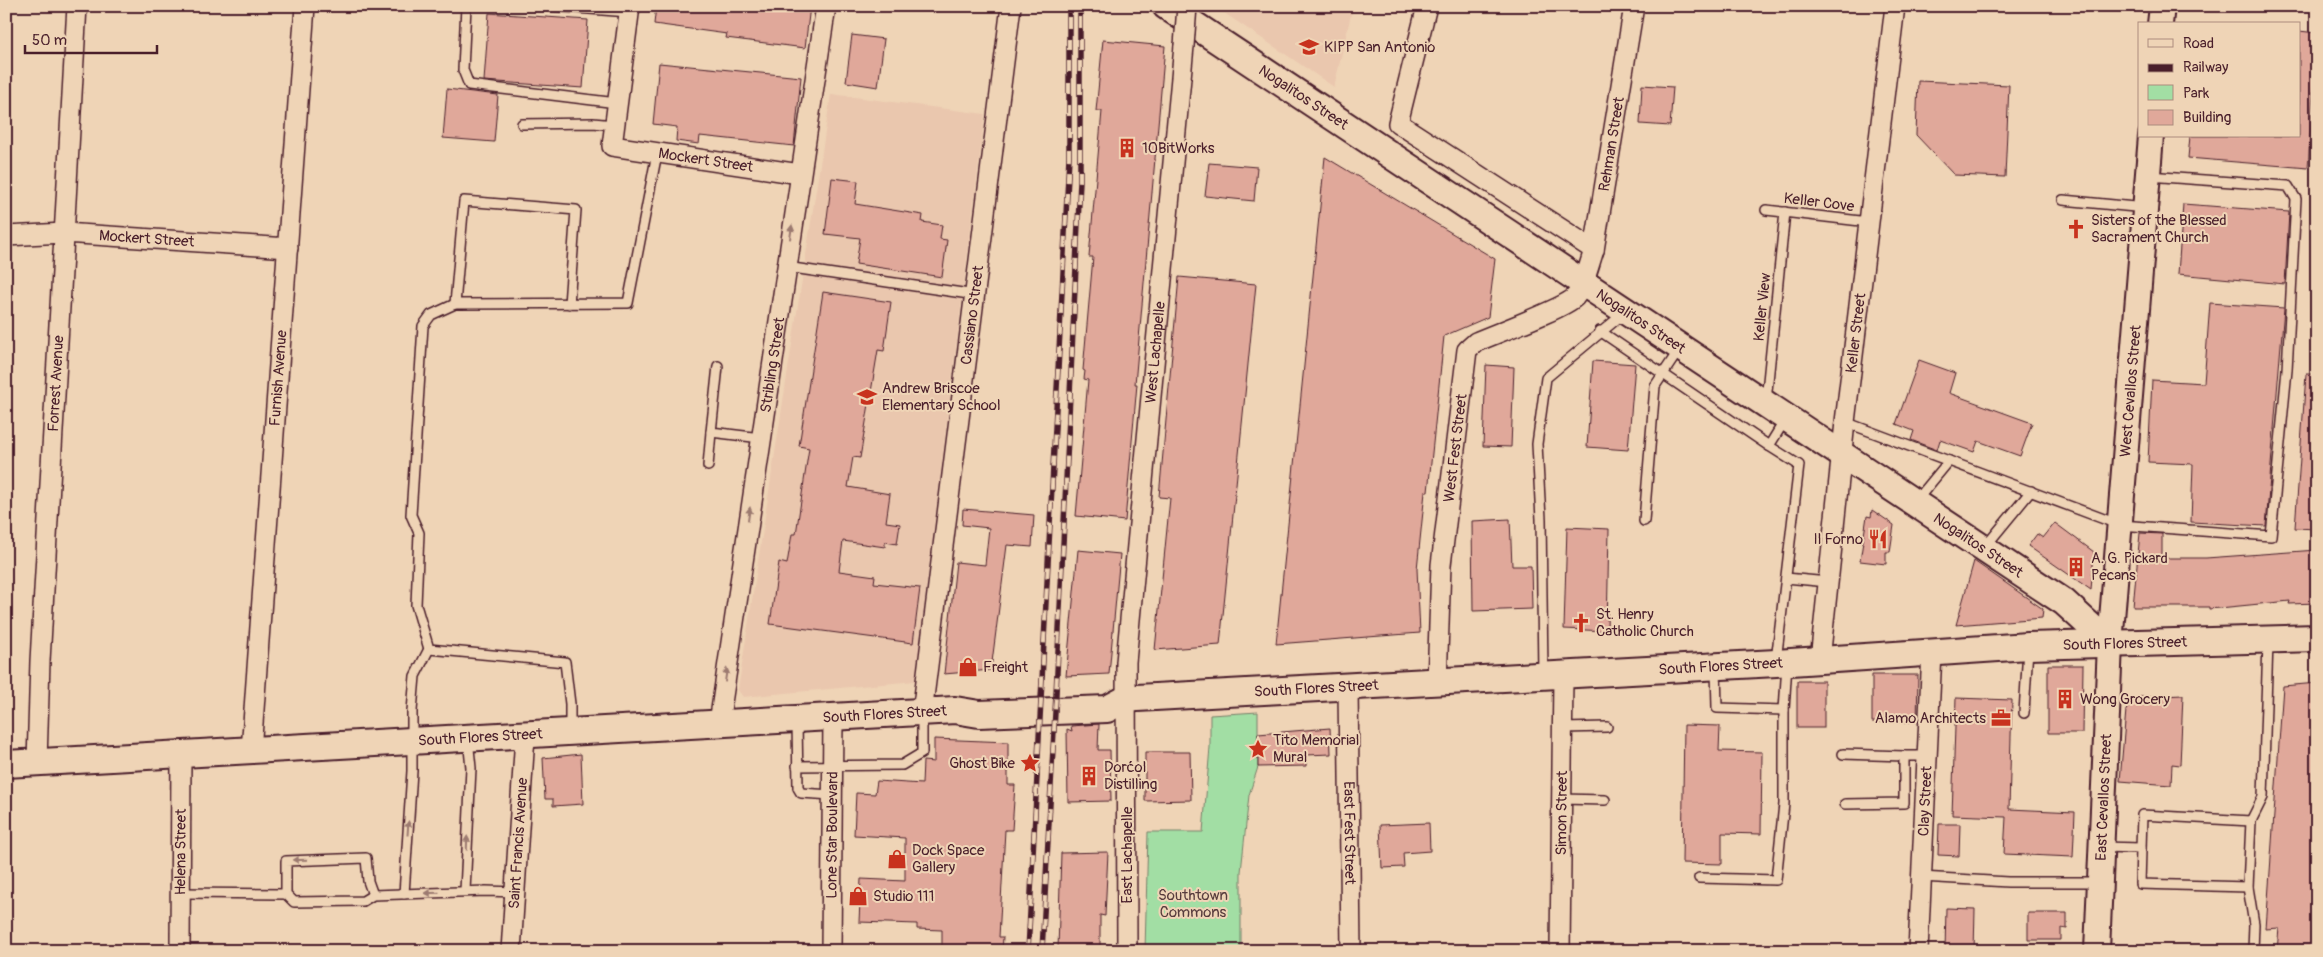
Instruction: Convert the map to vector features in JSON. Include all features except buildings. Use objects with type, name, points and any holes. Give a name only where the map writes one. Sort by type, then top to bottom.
[{"type":"main road","name":"Nogalitos Street","points":[[1166,6],[2064,602],[2110,644]]},
{"type":"main road","name":"South Flores Street","points":[[6,764],[526,736],[955,710],[980,700],[1056,694],[1107,692],[1126,699],[1781,663],[2028,646],[2317,638]]},
{"type":"street","name":"Forrest Avenue","points":[[37,762],[40,661],[77,6]]},
{"type":"street","name":"Furnish Avenue","points":[[251,751],[305,6]]},
{"type":"street","name":"Stribling Street","points":[[719,723],[826,6]]},
{"type":"street","name":"Cassiano Street","points":[[922,712],[1012,6]]},
{"type":"street","name":"West Lachapelle","points":[[1126,699],[1128,643],[1188,6]]},
{"type":"street","points":[[1427,6],[1398,122],[1594,250]]},
{"type":"street","name":"Rehman Street","points":[[1583,282],[1594,250],[1634,6]]},
{"type":"street","name":"Keller Street","points":[[1820,660],[1845,422],[1894,6]]},
{"type":"street","points":[[2160,22],[2162,6]]},
{"type":"street","points":[[614,125],[629,9]]},
{"type":"street","name":"Mockert Street","points":[[614,125],[612,146],[800,174]]},
{"type":"street","name":"West Cevallos Street","points":[[2110,644],[2151,138]]},
{"type":"street","name":"Mockert Street","points":[[6,236],[64,233],[288,248]]},
{"type":"street","name":"West Fest Street","points":[[1437,683],[1441,565],[1467,350],[1476,342],[1560,306],[1574,298],[1583,282]]},
{"type":"street","name":"East Cevallos Street","points":[[2097,951],[2110,644]]},
{"type":"street","name":"Clay Street","points":[[1918,951],[1932,652]]},
{"type":"street","name":"Simon Street","points":[[1553,676],[1563,728],[1560,951]]},
{"type":"street","name":"East Fest Street","points":[[1348,687],[1351,951]]},
{"type":"street","name":"East Lachapelle","points":[[1126,699],[1127,951]]},
{"type":"street","name":"Lone Star Boulevard","points":[[831,951],[833,718]]},
{"type":"street","name":"Saint Francis Avenue","points":[[511,951],[526,736]]},
{"type":"street","name":"Helena Street","points":[[180,951],[181,755]]},
{"type":"lane","points":[[466,6],[463,70],[469,85],[617,102]]},
{"type":"lane","points":[[549,6],[629,9]]},
{"type":"lane","points":[[522,124],[593,123],[614,125]]},
{"type":"lane","points":[[404,894],[412,771],[411,742],[415,676],[430,649],[416,604],[419,533],[411,515],[423,326],[431,315],[455,304],[628,303],[657,153]]},
{"type":"lane","points":[[1845,422],[2120,525],[2271,536],[2285,390],[2296,199],[2288,186],[2148,176]]},
{"type":"lane","points":[[455,304],[464,200],[576,210],[569,304]]},
{"type":"lane","points":[[2063,200],[2146,208]]},
{"type":"lane","name":"Keller Cove","points":[[1766,210],[1869,222]]},
{"type":"lane","name":"Keller View","points":[[1776,410],[1785,212]]},
{"type":"lane","points":[[786,267],[976,295]]},
{"type":"lane","points":[[1553,676],[1537,444],[1546,378],[1600,331],[1626,312]]},
{"type":"lane","points":[[1600,331],[1799,465],[1786,578],[1781,663],[1784,710],[1784,804],[1776,880],[1699,878]]},
{"type":"lane","points":[[1644,521],[1655,386],[1680,348]]},
{"type":"lane","points":[[708,466],[718,366]]},
{"type":"lane","points":[[1769,446],[1776,410]]},
{"type":"lane","points":[[711,432],[761,438]]},
{"type":"lane","points":[[1915,502],[1949,461]]},
{"type":"lane","points":[[1984,548],[2031,492]]},
{"type":"lane","points":[[1786,578],[1828,582]]},
{"type":"lane","points":[[2253,951],[2254,924],[2248,887],[2251,821],[2263,797],[2268,640]]},
{"type":"lane","points":[[2024,713],[2028,646]]},
{"type":"lane","points":[[430,649],[565,662],[570,704],[570,733]]},
{"type":"lane","points":[[1716,666],[1717,708],[1784,710]]},
{"type":"lane","points":[[797,766],[902,765],[922,753],[922,712]]},
{"type":"lane","points":[[797,720],[798,788],[801,793],[832,795]]},
{"type":"lane","points":[[1563,728],[1607,727]]},
{"type":"lane","points":[[465,891],[471,768],[468,739]]},
{"type":"lane","points":[[1843,754],[1927,756]]},
{"type":"lane","points":[[1845,804],[1904,804],[1904,756]]},
{"type":"lane","points":[[1562,799],[1605,800]]},
{"type":"lane","points":[[2248,887],[2140,884],[2142,815],[2251,821]]},
{"type":"lane","points":[[2100,847],[2141,848]]},
{"type":"lane","points":[[373,895],[368,881],[366,858],[286,861],[286,894],[294,902],[363,902],[373,895],[465,891],[515,892]]},
{"type":"lane","points":[[1921,877],[2017,882],[2100,882]]},
{"type":"lane","points":[[180,894],[286,894]]},
{"type":"shaded area","name":"KIPP San Antonio","points":[[1214,6],[1353,6],[1334,87]]},
{"type":"shaded area","name":"Andrew Briscoe Elementary School","points":[[831,94],[985,114],[915,681],[743,697],[738,690]]},
{"type":"green space","name":"Southtown Commons","points":[[1258,712],[1258,767],[1249,795],[1241,872],[1241,951],[1145,951],[1148,832],[1203,832],[1210,747],[1210,715]]},
{"type":"railway","points":[[1028,951],[1069,157],[1069,6]]},
{"type":"railway","points":[[1042,951],[1080,181],[1080,6]]},
{"type":"place","name":"KIPP San Antonio","points":[[1309,47]]},
{"type":"place","name":"10BitWorks","points":[[1127,148]]},
{"type":"place","name":"Sisters of the Blessed Sacrament Church","points":[[2076,229]]},
{"type":"place","name":"Andrew Briscoe Elementary School","points":[[867,397]]},
{"type":"place","name":"Il Forno","points":[[1878,539]]},
{"type":"place","name":"A. G. Pickard Pecans","points":[[2076,567]]},
{"type":"place","name":"St. Henry Catholic Church","points":[[1581,623]]},
{"type":"place","name":"Freight","points":[[968,667]]},
{"type":"place","name":"Wong Grocery","points":[[2065,699]]},
{"type":"place","name":"Alamo Architects","points":[[2001,718]]},
{"type":"place","name":"Tito Memorial Mural","points":[[1258,749]]},
{"type":"place","name":"Ghost Bike","points":[[1030,763]]},
{"type":"place","name":"Dorćol Distilling","points":[[1089,776]]},
{"type":"place","name":"Dock Space Gallery","points":[[897,859]]},
{"type":"place","name":"Studio 111","points":[[858,896]]}]
